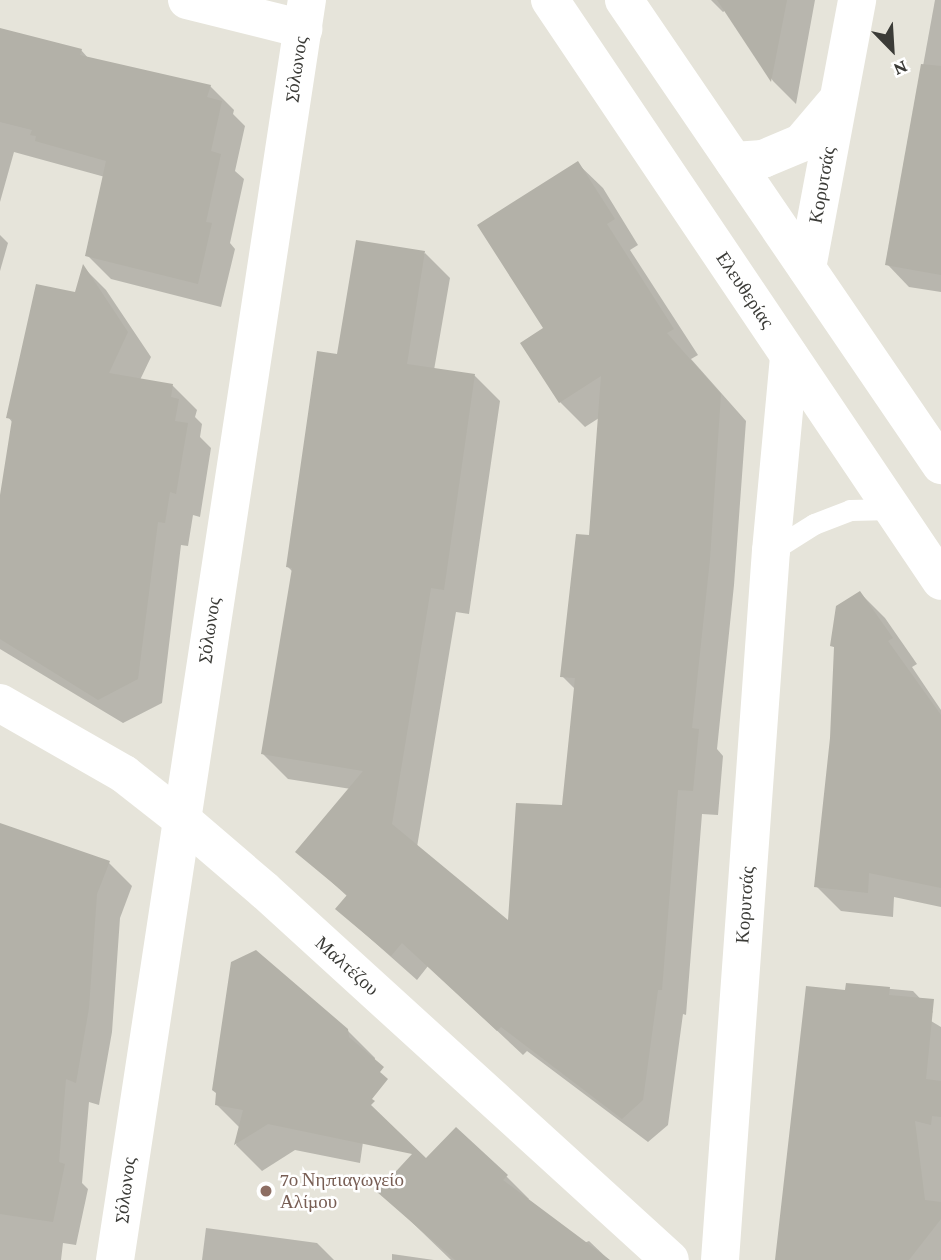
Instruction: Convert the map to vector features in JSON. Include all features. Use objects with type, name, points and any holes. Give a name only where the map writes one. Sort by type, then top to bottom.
[{"type":"street","points":[[187,0],[305,15]]},
{"type":"street","name":"Ελευθερίας","points":[[550,0],[941,581]]},
{"type":"street","points":[[624,0],[941,465]]},
{"type":"street","name":"Κορυτσάς","points":[[807,268],[857,0]]},
{"type":"street","name":"Σόλωνος","points":[[115,1260],[180,818],[305,15]]},
{"type":"street","name":"Κορυτσάς","points":[[734,161],[763,159],[801,143],[837,101]]},
{"type":"street","name":"Κορυτσάς","points":[[720,1260],[771,551],[789,356]]},
{"type":"street","name":"Μαλτέζου","points":[[0,703],[124,774],[180,818],[275,900],[670,1260]]},
{"type":"lane","points":[[771,551],[814,524],[850,510],[892,509]]},
{"type":"building","points":[[717,0],[787,0],[771,82]]},
{"type":"building","points":[[0,28],[82,49],[80,55],[211,85],[207,97],[222,101],[211,151],[221,154],[206,222],[212,223],[198,284],[85,256],[106,161],[35,141],[36,136],[30,135],[32,130],[0,122]]},
{"type":"building","points":[[921,64],[941,66],[941,275],[885,265]]},
{"type":"building","points":[[578,161],[615,219],[607,224],[674,329],[667,333],[721,394],[710,559],[692,728],[699,729],[693,791],[678,790],[662,990],[658,990],[643,1100],[622,1119],[501,1027],[497,1031],[402,943],[391,956],[335,909],[347,895],[295,852],[363,771],[261,754],[292,568],[286,567],[317,351],[337,354],[356,240],[425,251],[407,364],[475,374],[444,590],[431,588],[392,824],[508,920],[516,803],[562,805],[575,678],[560,677],[576,534],[589,535],[601,376],[559,403],[520,343],[543,328],[477,225]]},
{"type":"building","points":[[83,264],[128,332],[109,373],[173,384],[171,397],[179,399],[175,421],[188,423],[176,494],[170,492],[165,523],[158,522],[138,679],[98,700],[0,639],[0,495],[12,419],[6,418],[36,284],[75,292]]},
{"type":"building","points":[[860,591],[893,638],[888,641],[941,715],[941,888],[869,873],[868,893],[814,887],[830,738],[834,647],[830,646],[836,606]]},
{"type":"building","points":[[0,823],[110,861],[97,894],[89,1008],[76,1083],[66,1079],[59,1162],[65,1164],[53,1222],[0,1214]]},
{"type":"building","points":[[256,950],[348,1029],[349,1037],[384,1067],[380,1072],[388,1079],[372,1099],[375,1101],[371,1105],[426,1158],[456,1127],[508,1175],[503,1180],[610,1260],[455,1260],[377,1192],[412,1154],[268,1124],[234,1145],[243,1110],[215,1105],[216,1093],[212,1090],[231,962]]},
{"type":"building","points":[[846,983],[890,987],[889,995],[934,999],[926,1079],[941,1081],[941,1117],[932,1116],[931,1125],[915,1121],[925,1200],[941,1202],[941,1219],[909,1260],[775,1260],[806,986],[845,990]]},
{"type":"place","name":"7ο Νηπιαγωγείο Αλίμου","points":[[266,1191]]}]
